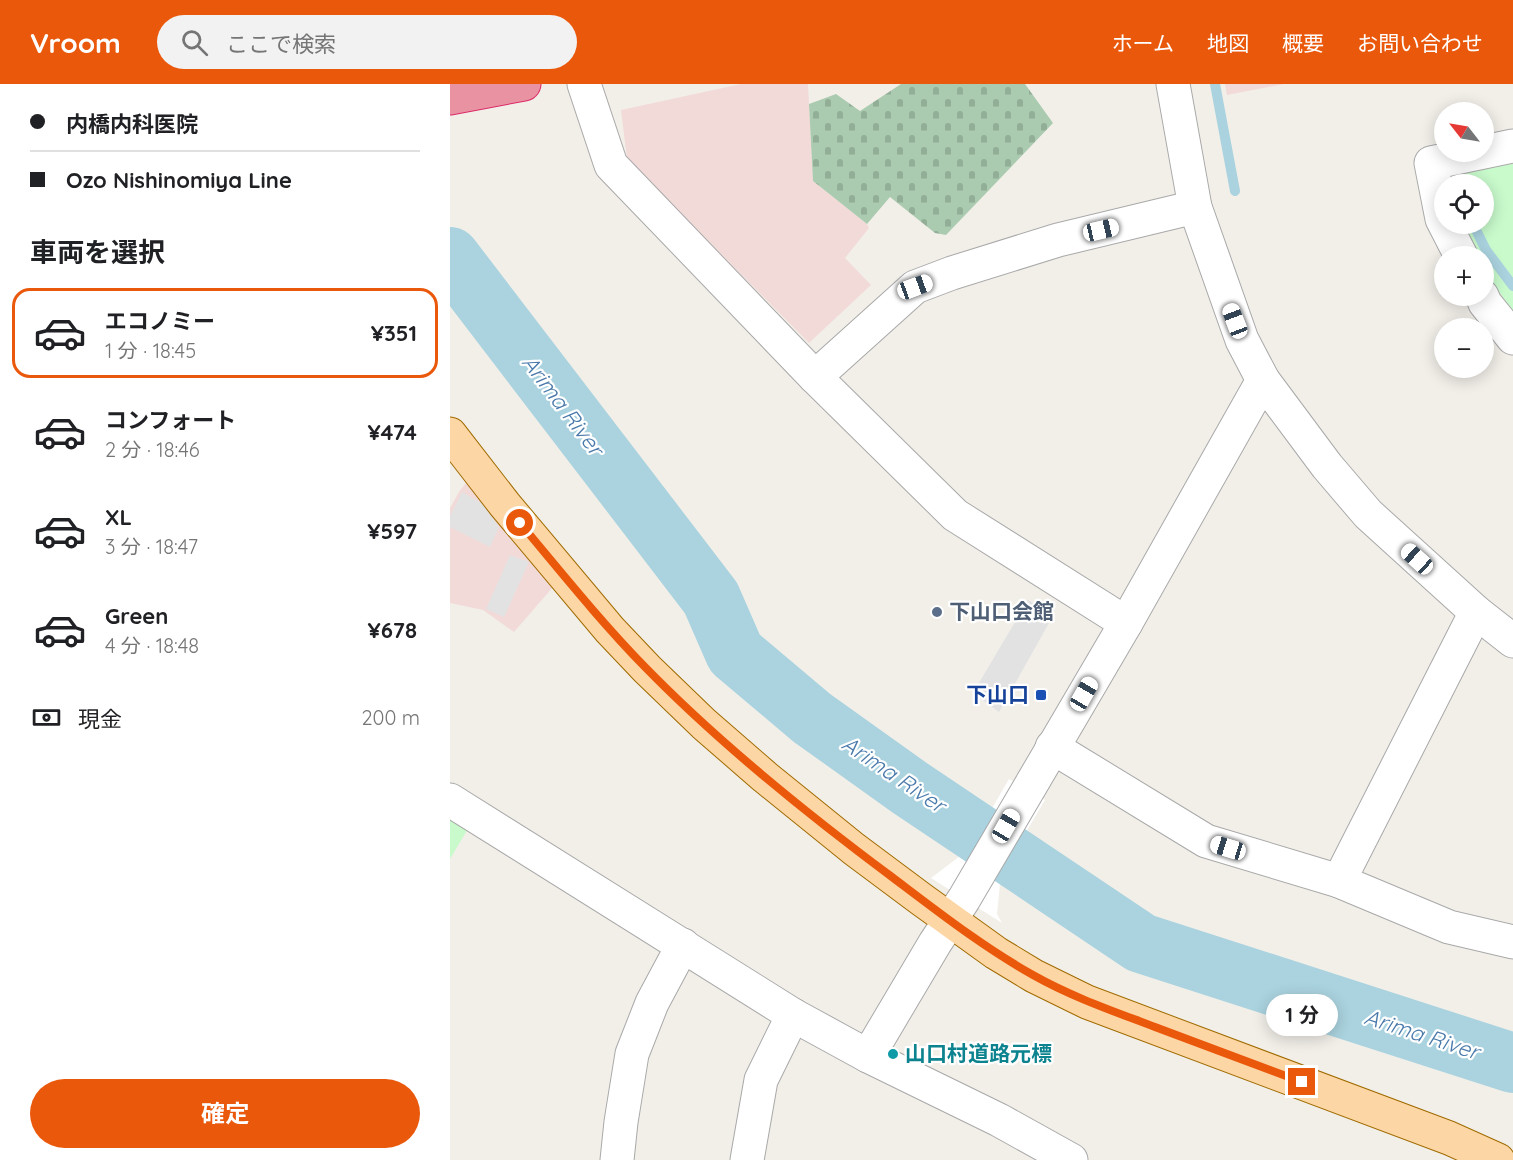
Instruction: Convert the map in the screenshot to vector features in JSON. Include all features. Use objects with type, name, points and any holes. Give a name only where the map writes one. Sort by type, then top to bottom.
[{"type":"highway","points":[[450,98],[524,84]]},
{"type":"main road","points":[[450,434],[505,505],[610,630],[704,724],[854,849],[957,910],[996,952],[1034,976],[1087,1002],[1438,1134],[1498,1160]]},
{"type":"street","points":[[584,84],[611,165],[815,377],[956,515],[1126,623]]},
{"type":"street","points":[[1173,84],[1195,207],[1242,340],[1263,380],[1327,466],[1368,514],[1476,612],[1513,642]]},
{"type":"street","points":[[1456,246],[1442,219],[1431,163],[1513,146]]},
{"type":"street","points":[[815,377],[915,287],[1058,240],[1195,207]]},
{"type":"street","points":[[1487,306],[1513,338]]},
{"type":"street","points":[[868,1056],[1126,623],[1263,380]]},
{"type":"street","points":[[1339,881],[1476,612]]},
{"type":"street","points":[[1052,747],[1206,841],[1339,881],[1449,927],[1513,942]]},
{"type":"street","points":[[450,800],[793,1015],[868,1056],[999,1120],[1071,1160]]},
{"type":"street","points":[[617,1160],[633,1054],[652,1003],[683,945]]},
{"type":"street","points":[[747,1160],[761,1080],[793,1015]]},
{"type":"shaded area","points":[[741,84],[808,84],[813,181],[869,228],[845,258],[871,285],[809,343],[627,159],[621,110]]},
{"type":"shaded area","points":[[1225,84],[1284,84],[1227,95]]},
{"type":"shaded area","points":[[468,480],[554,586],[514,632],[483,610],[450,603],[450,508]]},
{"type":"shaded area","points":[[462,492],[483,504],[499,527],[490,547],[450,527],[450,516]]},
{"type":"shaded area","points":[[510,555],[529,562],[504,617],[486,609]]},
{"type":"shaded area","points":[[1028,600],[1054,614],[999,712],[973,693]]},
{"type":"green space","points":[[901,84],[1025,84],[1053,123],[946,235],[935,233],[890,197],[867,224],[813,181],[809,104],[836,94],[860,111]]},
{"type":"green space","points":[[1513,156],[1513,311],[1494,285],[1494,246],[1472,246],[1466,234],[1494,234],[1494,174],[1445,174],[1444,169],[1494,162],[1494,160]]},
{"type":"green space","points":[[450,817],[469,827],[450,859]]},
{"type":"pier","points":[[1009,779],[1045,800],[1001,874],[997,914],[1002,923],[931,878],[968,850]]},
{"type":"waterway","points":[[1215,84],[1235,191]]},
{"type":"waterway","points":[[1478,234],[1486,250],[1513,286]]},
{"type":"waterway","name":"Arima River","points":[[450,257],[711,598],[735,653],[812,718],[910,788],[1141,943],[1513,1063]]},
{"type":"place","name":"下山口会館","points":[[937,612]]},
{"type":"place","name":"下山口","points":[[1041,695]]},
{"type":"place","name":"山口村道路元標","points":[[893,1054]]},
{"type":"route","points":[[520,523],[610,630],[704,724],[854,849],[951,920],[1034,976],[1087,1002],[1302,1082]]}]
